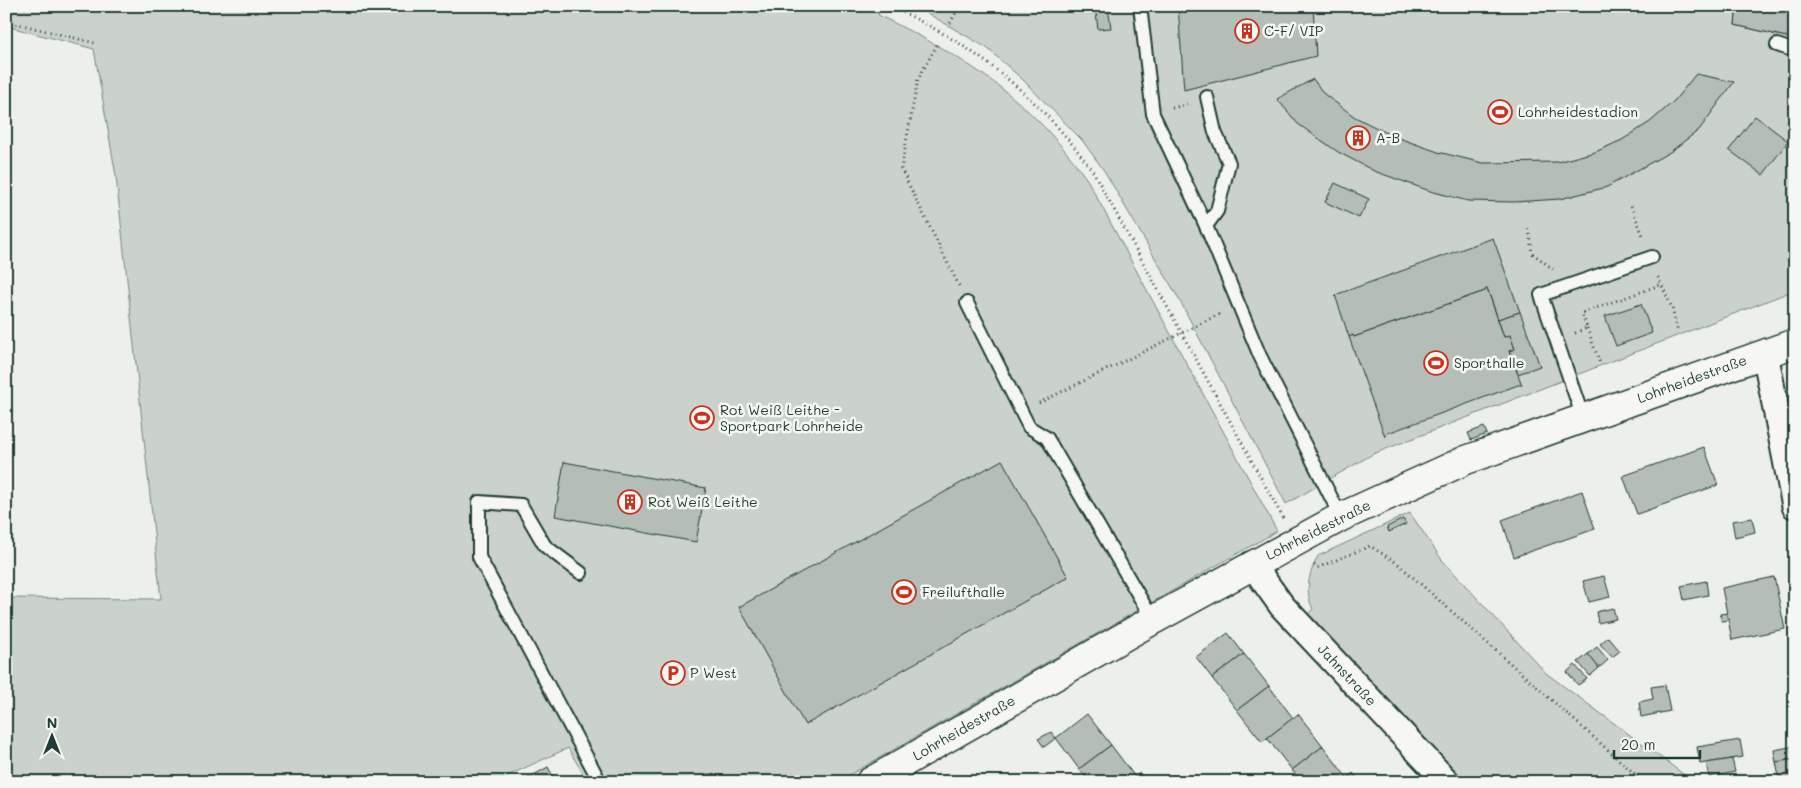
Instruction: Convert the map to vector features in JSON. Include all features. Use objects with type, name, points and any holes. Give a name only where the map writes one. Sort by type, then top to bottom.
[{"type":"street","name":"Lohrheidestraße","points":[[870,782],[1252,564],[1341,516],[1466,460],[1795,342]]},
{"type":"street","points":[[1765,353],[1795,506]]},
{"type":"street","name":"Jahnstraße","points":[[1252,564],[1282,606],[1448,782]]},
{"type":"lane","points":[[1140,6],[1153,114],[1206,226],[1260,356],[1341,516]]},
{"type":"lane","points":[[1777,45],[1795,51]]},
{"type":"lane","points":[[1206,226],[1216,211],[1229,164],[1215,132],[1207,97]]},
{"type":"lane","points":[[1583,418],[1541,295],[1652,257]]},
{"type":"lane","points":[[967,303],[1029,427],[1047,438],[1153,620]]},
{"type":"lane","points":[[581,574],[545,546],[521,505],[479,502],[479,557],[600,782]]},
{"type":"path","points":[[889,6],[940,32],[982,57],[1026,95],[1072,142],[1094,172],[1268,491]]},
{"type":"path","points":[[950,23],[960,6]]},
{"type":"path","points":[[6,21],[95,43]]},
{"type":"path","points":[[937,45],[918,79],[901,169],[967,303]]},
{"type":"path","points":[[1600,362],[1582,313],[1660,286]]},
{"type":"path","points":[[1021,412],[1238,304]]},
{"type":"path","points":[[1672,308],[1678,333]]},
{"type":"path","points":[[1556,340],[1587,328]]},
{"type":"path","points":[[1296,541],[1303,554],[1317,568],[1370,546],[1397,564],[1644,782]]},
{"type":"shaded area","name":"Rot Weiß Leithe - Sportpark Lohrheide","points":[[6,6],[881,6],[878,15],[940,47],[995,83],[1020,103],[1066,152],[1088,181],[1277,531],[837,782],[588,782],[568,748],[494,782],[6,782],[6,598],[161,599],[116,176],[94,49],[6,26]]},
{"type":"shaded area","points":[[915,6],[1795,6],[1795,290],[1373,454],[1286,504],[1179,299],[1105,172],[1082,140],[1022,79],[987,48]]},
{"type":"shaded area","points":[[1410,513],[1442,560],[1547,674],[1694,782],[1465,782],[1308,614],[1313,609],[1309,596],[1309,582],[1318,556]]},
{"type":"building","points":[[1095,6],[1108,6],[1111,28],[1098,29]]},
{"type":"building","name":"C-F/ VIP","points":[[1178,6],[1313,6],[1316,56],[1184,90]]},
{"type":"building","points":[[1737,6],[1795,6],[1795,39],[1735,25]]},
{"type":"building","points":[[1737,6],[1795,6],[1795,39],[1735,25]]},
{"type":"building","name":"A-B","points":[[1696,74],[1734,82],[1699,130],[1670,152],[1607,187],[1560,199],[1514,202],[1468,201],[1430,191],[1374,171],[1338,152],[1298,124],[1277,99],[1313,79],[1324,94],[1355,117],[1393,136],[1438,152],[1483,163],[1557,162],[1595,152],[1622,140],[1650,122],[1674,101]]},
{"type":"building","points":[[1755,116],[1788,141],[1763,175],[1729,150]]},
{"type":"building","points":[[1335,183],[1369,199],[1359,218],[1325,202]]},
{"type":"building","points":[[1493,238],[1520,312],[1498,319],[1487,288],[1485,291],[1354,337],[1353,335],[1349,337],[1335,295]]},
{"type":"building","name":"Sporthalle","points":[[1487,288],[1504,337],[1510,335],[1515,349],[1509,351],[1522,385],[1388,433],[1385,437],[1349,337],[1353,335],[1354,337],[1485,291]]},
{"type":"building","points":[[1641,304],[1652,333],[1616,346],[1605,316]]},
{"type":"building","points":[[1520,312],[1540,366],[1518,374],[1509,351],[1515,349],[1510,335],[1504,337],[1498,319]]},
{"type":"building","points":[[1484,427],[1487,434],[1471,440],[1468,433]]},
{"type":"building","points":[[1704,447],[1718,485],[1637,514],[1623,476]]},
{"type":"building","name":"Freilufthalle","points":[[1002,460],[1068,577],[805,725],[739,607]]},
{"type":"building","name":"Rot Weiß Leithe","points":[[564,462],[706,488],[696,542],[555,516]]},
{"type":"building","points":[[1582,491],[1595,529],[1514,557],[1502,520]]},
{"type":"building","points":[[1752,518],[1755,532],[1735,537],[1732,521]]},
{"type":"building","points":[[1403,519],[1406,524],[1389,532],[1387,527]]},
{"type":"building","points":[[1604,576],[1610,597],[1589,602],[1583,581]]},
{"type":"building","points":[[1774,577],[1785,629],[1732,640],[1722,588]]},
{"type":"building","points":[[1706,581],[1708,595],[1684,600],[1681,586]]},
{"type":"building","points":[[1613,608],[1616,619],[1598,623],[1596,612]]},
{"type":"building","points":[[1727,613],[1728,620],[1722,621],[1720,614]]},
{"type":"building","points":[[1228,633],[1244,654],[1212,678],[1196,657]]},
{"type":"building","points":[[1608,637],[1620,651],[1612,657],[1600,644]]},
{"type":"building","points":[[1597,647],[1608,660],[1599,668],[1588,654]]},
{"type":"building","points":[[1244,654],[1269,686],[1237,710],[1212,678]]},
{"type":"building","points":[[1588,654],[1599,668],[1590,676],[1578,662]]},
{"type":"building","points":[[1575,665],[1587,679],[1578,685],[1567,672]]},
{"type":"building","points":[[1665,685],[1670,711],[1641,717],[1639,702],[1653,699],[1651,687]]},
{"type":"building","points":[[1269,686],[1293,718],[1262,742],[1237,710]]},
{"type":"building","points":[[1087,714],[1111,745],[1079,769],[1056,738]]},
{"type":"building","points":[[1298,714],[1323,746],[1292,770],[1267,738]]},
{"type":"building","points":[[1051,732],[1056,738],[1044,747],[1038,739]]},
{"type":"building","points":[[1740,740],[1743,757],[1700,764],[1697,747]]},
{"type":"building","points":[[1111,745],[1135,777],[1129,782],[1090,782],[1079,769]]},
{"type":"building","points":[[1323,746],[1347,778],[1342,782],[1301,782],[1292,770]]},
{"type":"building","points":[[1795,746],[1795,759],[1776,762],[1774,750]]},
{"type":"building","points":[[1732,759],[1735,772],[1709,777],[1706,763]]},
{"type":"building","points":[[1795,759],[1795,782],[1780,782],[1776,762]]},
{"type":"building","points":[[548,767],[556,782],[521,782]]},
{"type":"building","points":[[1140,773],[1147,782],[1129,782],[1135,777]]},
{"type":"building","points":[[1353,773],[1360,782],[1342,782],[1347,778]]},
{"type":"building","points":[[1740,776],[1741,782],[1723,782],[1722,779]]},
{"type":"place","name":"C-F/ VIP","points":[[1247,31]]},
{"type":"place","name":"Lohrheidestadion","points":[[1500,112]]},
{"type":"place","name":"A-B","points":[[1358,138]]},
{"type":"place","name":"Sporthalle","points":[[1436,363]]},
{"type":"place","name":"Rot Weiß Leithe - Sportpark Lohrheide","points":[[702,418]]},
{"type":"place","name":"Rot Weiß Leithe","points":[[630,502]]},
{"type":"place","name":"Freilufthalle","points":[[904,592]]},
{"type":"place","name":"P West","points":[[673,673]]}]
